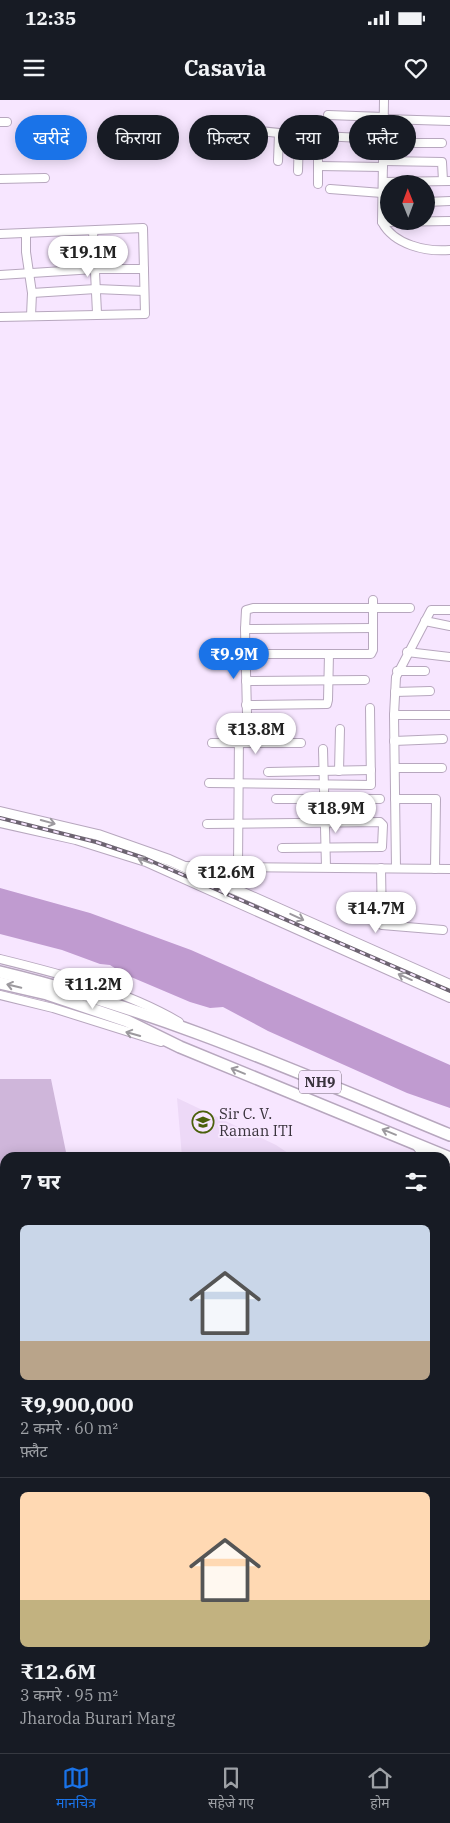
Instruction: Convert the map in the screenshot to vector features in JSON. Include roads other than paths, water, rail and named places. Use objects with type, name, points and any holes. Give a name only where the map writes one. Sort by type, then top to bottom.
[{"type":"highway","points":[[0,972],[42,982],[129,1016],[190,1029]]},
{"type":"highway","name":"NH9","points":[[0,983],[129,1016],[180,1048],[436,1152]]},
{"type":"highway","name":"NH9","points":[[190,1029],[450,1135]]},
{"type":"main road","points":[[0,812],[98,836],[183,866],[208,882],[450,997]]},
{"type":"main road","points":[[0,822],[76,839],[208,882],[450,985]]},
{"type":"street","points":[[384,100],[384,115]]},
{"type":"street","points":[[416,119],[450,121]]},
{"type":"street","points":[[416,142],[442,143]]},
{"type":"street","points":[[298,160],[298,171]]},
{"type":"street","points":[[318,160],[318,184]]},
{"type":"street","points":[[383,175],[384,160]]},
{"type":"street","points":[[318,166],[442,162],[446,181]]},
{"type":"street","points":[[0,179],[45,178]]},
{"type":"street","points":[[330,189],[380,192]]},
{"type":"street","points":[[435,202],[450,201]]},
{"type":"street","points":[[435,221],[450,221]]},
{"type":"street","points":[[0,234],[53,230],[93,231],[142,228],[145,314],[97,313],[0,317]]},
{"type":"street","points":[[389,230],[397,239],[429,250],[450,250]]},
{"type":"street","points":[[93,231],[97,313]]},
{"type":"street","points":[[26,233],[28,272],[32,293],[31,316]]},
{"type":"street","points":[[0,274],[94,269],[144,269]]},
{"type":"street","points":[[32,293],[96,289],[144,290]]},
{"type":"street","points":[[238,867],[238,734],[246,717],[246,610],[249,608],[373,604],[410,608]]},
{"type":"street","points":[[246,654],[371,654],[373,604]]},
{"type":"street","points":[[396,868],[394,714],[397,671],[433,608],[450,610]]},
{"type":"street","points":[[425,621],[450,626]]},
{"type":"street","points":[[245,629],[373,628]]},
{"type":"street","points":[[407,652],[450,657]]},
{"type":"street","points":[[246,706],[325,704],[328,700],[329,654]]},
{"type":"street","points":[[397,671],[425,672]]},
{"type":"street","points":[[246,680],[364,680]]},
{"type":"street","points":[[395,692],[430,691]]},
{"type":"street","points":[[210,784],[371,785],[370,708]]},
{"type":"street","points":[[394,714],[450,715]]},
{"type":"street","points":[[339,771],[340,729]]},
{"type":"street","points":[[394,741],[443,739]]},
{"type":"street","points":[[212,744],[301,744]]},
{"type":"street","points":[[324,749],[326,868]]},
{"type":"street","points":[[395,768],[442,768]]},
{"type":"street","points":[[268,772],[371,770]]},
{"type":"street","points":[[276,800],[380,799]]},
{"type":"street","points":[[395,799],[436,799],[435,869]]},
{"type":"street","points":[[207,824],[381,822],[382,847],[282,848]]},
{"type":"street","points":[[183,866],[450,868]]},
{"type":"street","points":[[208,882],[224,867]]},
{"type":"street","points":[[381,868],[382,925],[443,930]]},
{"type":"street","points":[[0,959],[62,974],[128,997],[159,1010],[190,1029]]},
{"type":"street","points":[[0,995],[53,1008],[180,1048]]},
{"type":"street","points":[[415,1143],[421,1152]]},
{"type":"railway","points":[[0,818],[96,842],[144,858],[450,991]]},
{"type":"place","name":"Sir C. V. Raman ITI","points":[[203,1122]]}]
